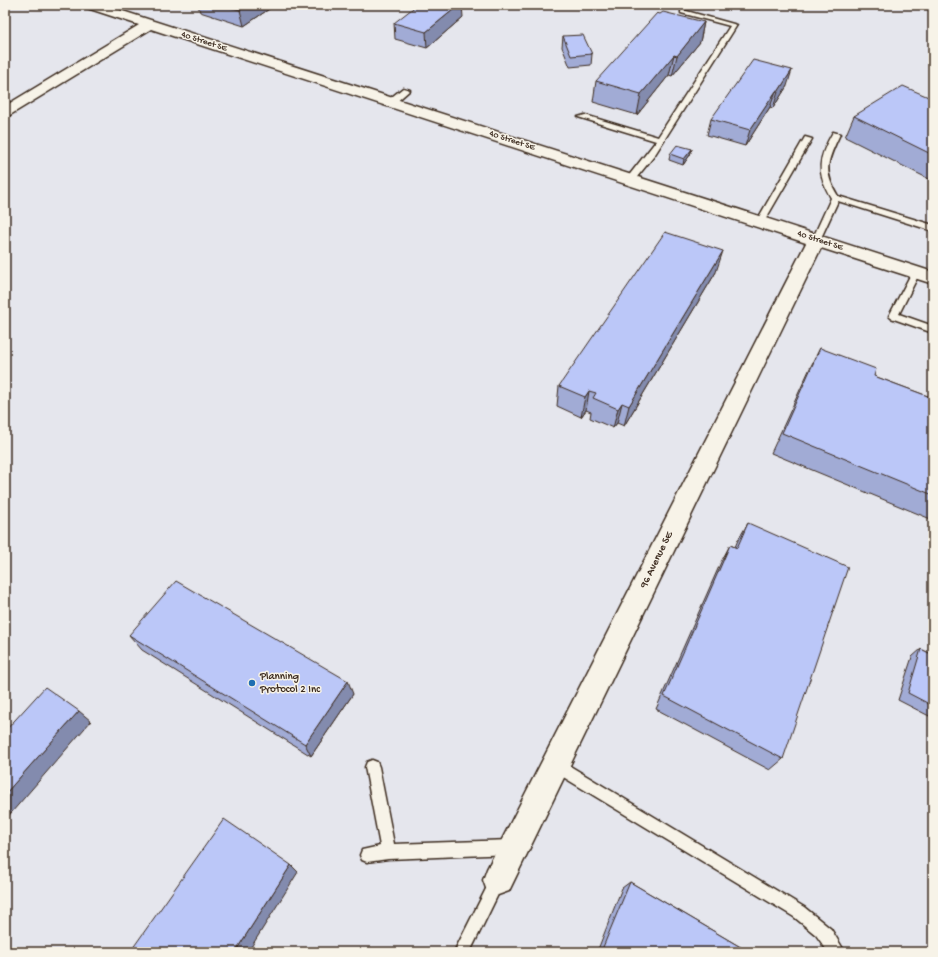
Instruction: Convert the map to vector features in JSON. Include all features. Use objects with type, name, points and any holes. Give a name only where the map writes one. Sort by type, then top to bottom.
[{"type":"street","name":"40 Street SE","points":[[91,5],[933,278]]},
{"type":"street","points":[[5,112],[150,24]]},
{"type":"street","name":"96 Avenue SE","points":[[498,880],[816,240]]},
{"type":"lane","points":[[630,180],[650,156],[734,25],[683,12]]},
{"type":"lane","points":[[391,102],[406,90]]},
{"type":"lane","points":[[582,117],[660,140]]},
{"type":"lane","points":[[836,134],[822,164],[823,175],[835,198],[933,228]]},
{"type":"lane","points":[[760,222],[808,139]]},
{"type":"lane","points":[[816,240],[835,198]]},
{"type":"lane","points":[[916,272],[894,316],[933,330]]},
{"type":"lane","points":[[556,764],[799,912],[826,934],[837,952]]},
{"type":"lane","points":[[372,767],[388,852]]},
{"type":"lane","points":[[367,855],[388,852],[514,847]]},
{"type":"lane","points":[[462,952],[498,880]]},
{"type":"shaded area","points":[[5,5],[933,5],[933,952],[5,952]]},
{"type":"building","points":[[222,5],[248,5],[240,10]]},
{"type":"building","points":[[417,5],[459,5],[426,32],[394,23]]},
{"type":"building","points":[[663,12],[704,22],[677,56],[674,55],[641,94],[596,81],[657,13],[660,14]]},
{"type":"building","points":[[583,35],[592,54],[571,56],[563,36]]},
{"type":"building","points":[[753,60],[792,70],[750,130],[711,119]]},
{"type":"building","points":[[903,86],[933,99],[933,155],[854,116]]},
{"type":"building","points":[[677,145],[692,149],[684,159],[670,154]]},
{"type":"building","points":[[665,232],[723,251],[629,406],[622,403],[618,409],[593,398],[596,393],[589,391],[585,397],[559,386]]},
{"type":"building","points":[[820,348],[876,369],[874,376],[933,398],[933,495],[782,433]]},
{"type":"building","points":[[748,523],[848,567],[783,759],[664,696],[730,545],[737,548]]},
{"type":"building","points":[[176,581],[348,681],[305,744],[129,635]]},
{"type":"building","points":[[921,649],[933,655],[933,706],[908,693]]},
{"type":"building","points":[[45,687],[79,711],[5,794],[5,731]]},
{"type":"building","points":[[224,819],[291,865],[235,952],[130,952]]},
{"type":"building","points":[[630,882],[749,952],[601,952]]},
{"type":"place","name":"Planning Protocol 2 Inc","points":[[252,683]]}]
